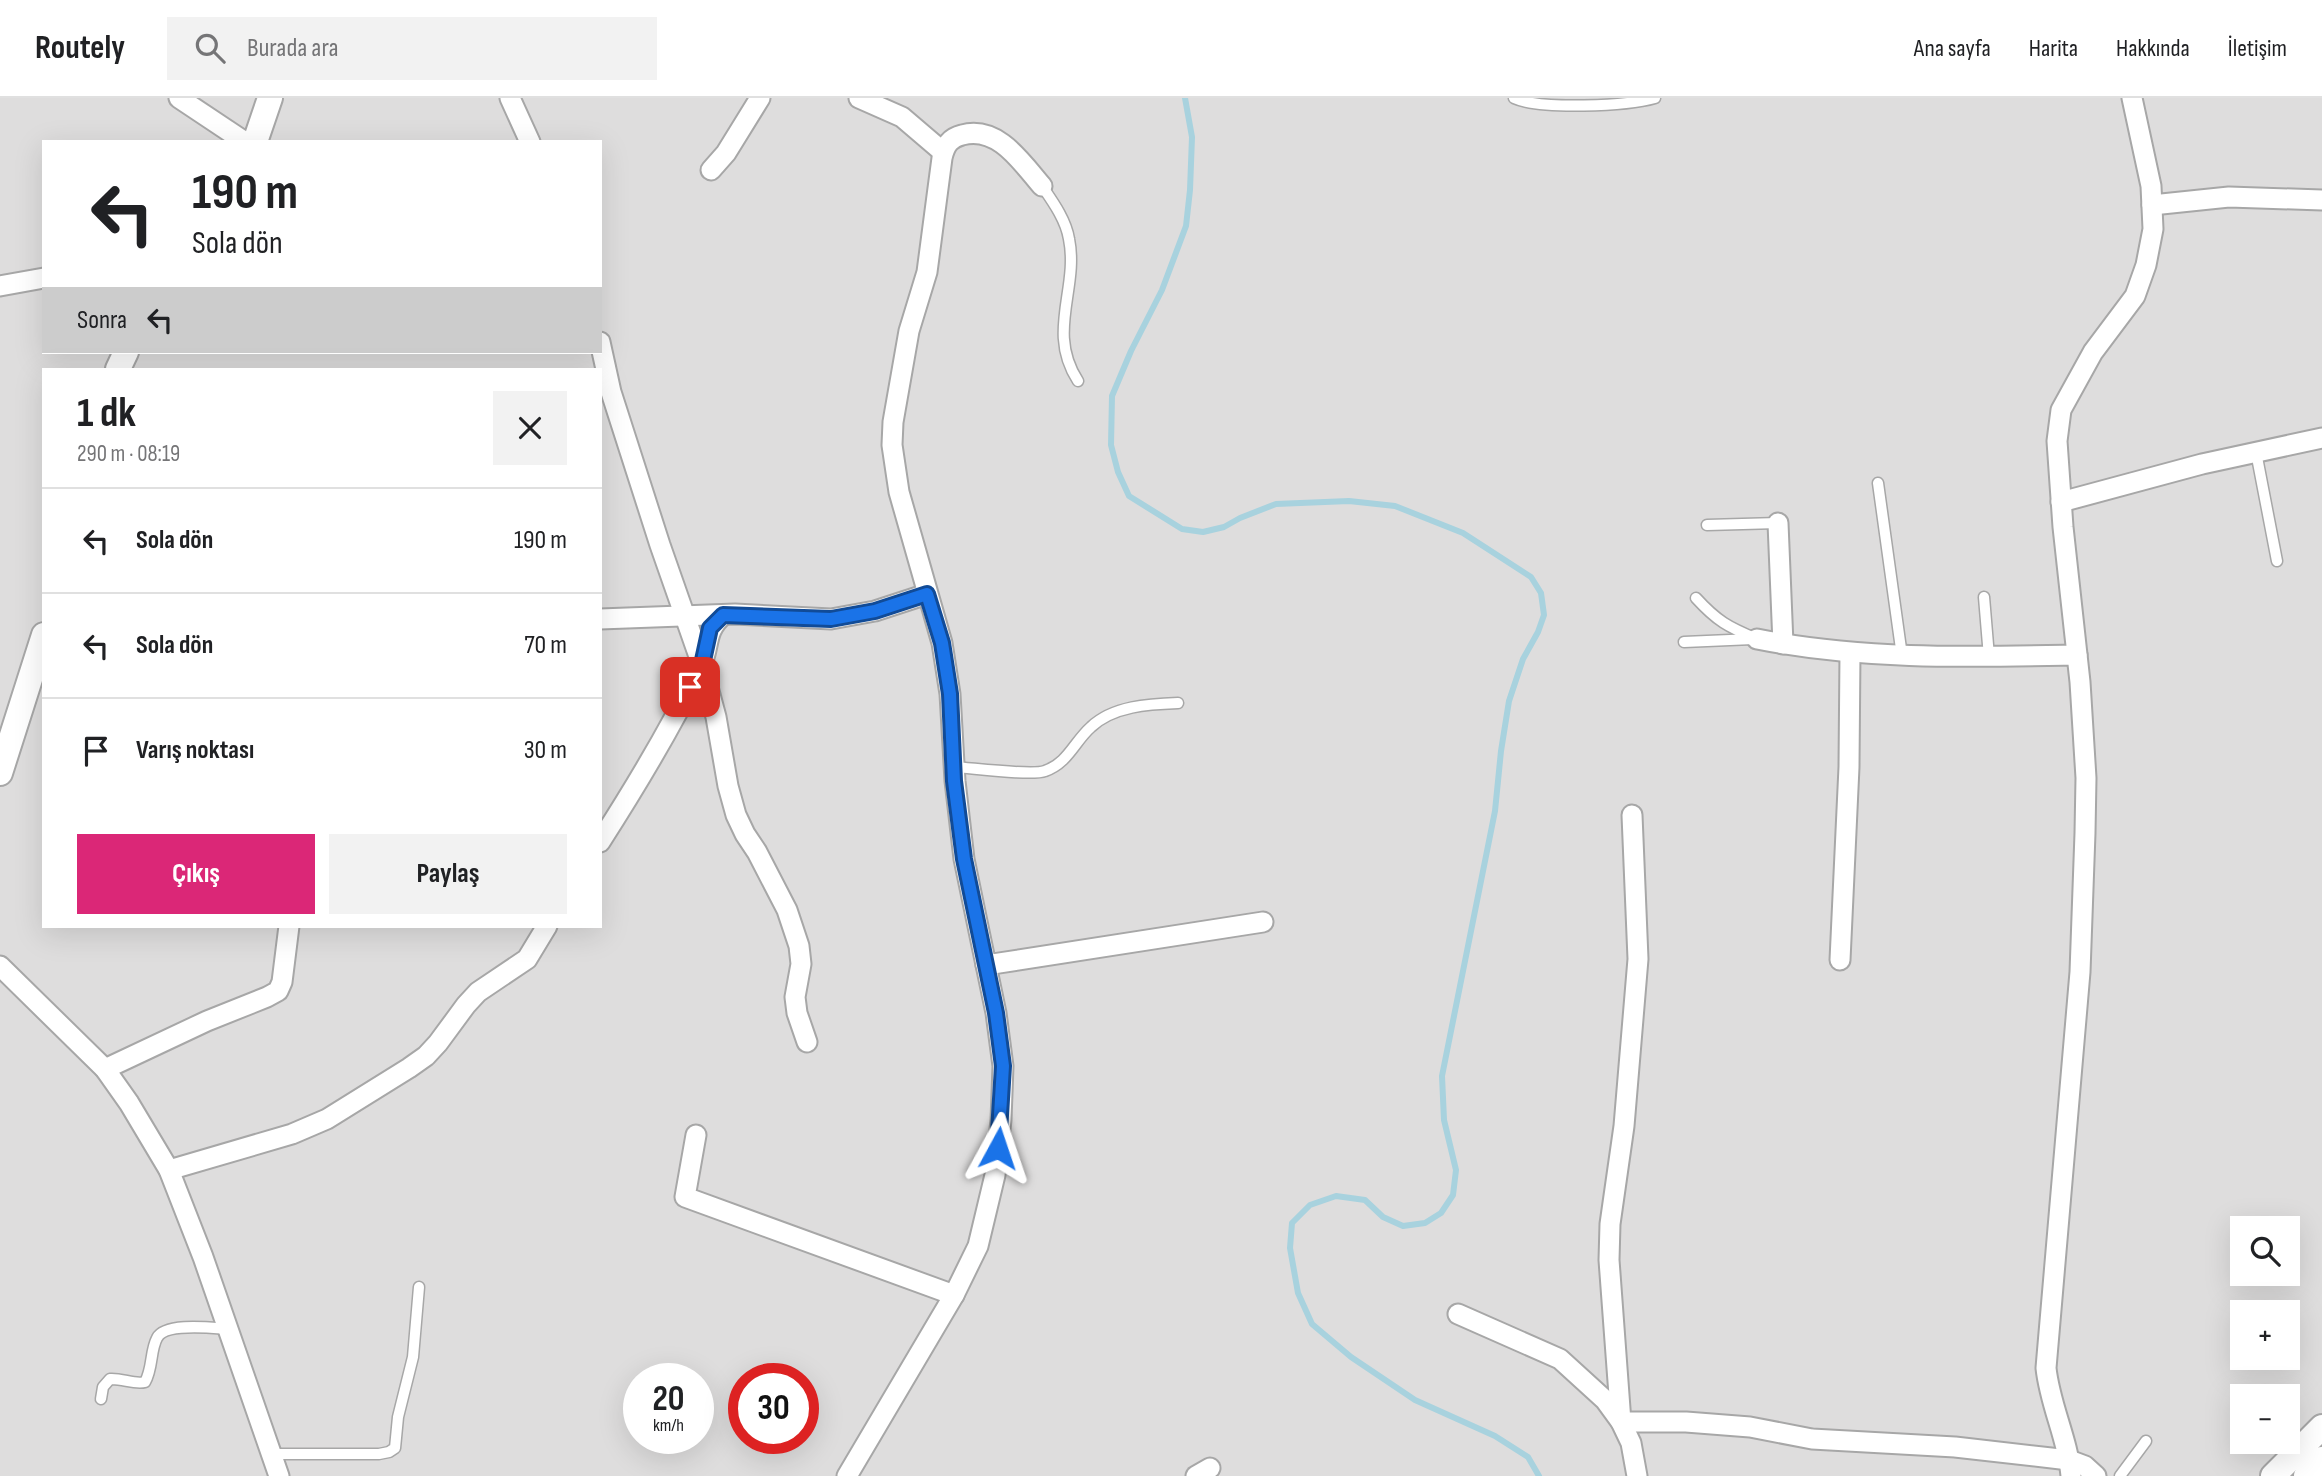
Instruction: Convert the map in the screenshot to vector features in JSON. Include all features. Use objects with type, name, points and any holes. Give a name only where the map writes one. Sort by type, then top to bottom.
[{"type":"street","points":[[179,98],[242,140]]},
{"type":"street","points":[[256,140],[270,98]]},
{"type":"street","points":[[510,98],[529,140]]},
{"type":"street","points":[[711,170],[726,153],[760,98]]},
{"type":"street","points":[[859,98],[902,117],[943,152]]},
{"type":"street","points":[[2070,1468],[2052,1406],[2046,1368],[2080,972],[2086,778],[2057,441],[2061,411],[2093,352],[2135,296],[2146,265],[2153,229],[2151,186],[2132,98]]},
{"type":"street","points":[[847,1476],[954,1295],[978,1246],[995,1175],[1001,1120],[1003,1066],[996,1013],[964,859],[954,767],[950,694],[942,643],[899,492],[891,445],[893,422],[909,331],[927,272],[946,145],[954,137],[969,133],[989,135],[1009,148],[1042,186]]},
{"type":"street","points":[[2152,205],[2229,197],[2322,200]]},
{"type":"street","points":[[0,286],[42,278]]},
{"type":"street","points":[[602,351],[611,391],[660,545],[702,665],[716,717],[736,815],[783,901],[799,946],[801,964],[795,997],[797,1013],[807,1042]]},
{"type":"street","points":[[2061,502],[2202,464],[2322,438]]},
{"type":"street","points":[[1778,523],[1783,644]]},
{"type":"street","points":[[602,619],[723,615],[831,619],[875,611],[927,594]]},
{"type":"street","points":[[602,839],[641,779],[702,665],[710,628],[723,615]]},
{"type":"street","points":[[1757,639],[1850,653],[1902,656],[2077,655]]},
{"type":"street","points":[[0,773],[42,641]]},
{"type":"street","points":[[1840,960],[1849,768],[1850,653]]},
{"type":"street","points":[[1621,1422],[1609,1260],[1610,1224],[1624,1126],[1637,959],[1632,815]]},
{"type":"street","points":[[986,965],[1263,922]]},
{"type":"street","points":[[105,1069],[278,991],[282,982],[289,928]]},
{"type":"street","points":[[169,1170],[292,1134],[327,1119],[409,1069],[432,1049],[478,992],[527,959],[546,928]]},
{"type":"street","points":[[0,966],[105,1069],[169,1170],[279,1476]]},
{"type":"street","points":[[696,1135],[685,1197],[954,1295]]},
{"type":"street","points":[[1458,1314],[1560,1359],[1605,1400],[1621,1422],[1631,1443],[1637,1476]]},
{"type":"street","points":[[1621,1422],[1686,1422],[1750,1427],[1812,1439],[1955,1447],[2070,1468],[2085,1466],[2096,1476]]},
{"type":"street","points":[[2273,1476],[2322,1427]]},
{"type":"street","points":[[2306,1476],[2322,1459]]},
{"type":"lane","points":[[1514,98],[1531,103],[1570,104],[1630,103],[1655,98]]},
{"type":"lane","points":[[1042,186],[1055,206],[1069,237],[1071,262],[1064,333],[1066,354],[1071,370],[1079,381]]},
{"type":"lane","points":[[2256,452],[2277,561]]},
{"type":"lane","points":[[1878,483],[1902,656]]},
{"type":"lane","points":[[1707,526],[1778,523]]},
{"type":"lane","points":[[1984,597],[1989,657]]},
{"type":"lane","points":[[1696,598],[1713,617],[1757,639]]},
{"type":"lane","points":[[1685,642],[1757,639]]},
{"type":"lane","points":[[954,767],[1041,773],[1066,759],[1090,727],[1104,718],[1131,708],[1178,703]]},
{"type":"lane","points":[[271,1454],[379,1454],[395,1448],[398,1416],[413,1357],[419,1287]]},
{"type":"lane","points":[[101,1399],[103,1387],[110,1380],[120,1378],[145,1382],[157,1337],[162,1331],[181,1327],[228,1329]]},
{"type":"lane","points":[[2120,1476],[2147,1441]]},
{"type":"shaded area","points":[[0,98],[2322,98],[2322,1476],[0,1476]]},
{"type":"waterway","points":[[1185,98],[1192,137],[1186,226],[1162,290],[1112,396],[1111,445],[1118,472],[1129,496],[1182,529],[1203,532],[1224,527],[1276,504],[1349,501],[1395,506],[1463,533],[1531,577],[1541,593],[1544,615],[1523,659],[1509,701],[1495,811],[1442,1076],[1444,1120],[1456,1170],[1453,1195],[1441,1213],[1425,1223],[1403,1226],[1383,1217],[1365,1200],[1336,1196],[1310,1205],[1292,1223],[1290,1248],[1298,1293],[1312,1324],[1351,1357],[1415,1400],[1495,1436],[1528,1457],[1539,1476]]},
{"type":"route","points":[[690,687],[702,665],[710,628],[723,615],[831,619],[875,611],[927,594],[942,643],[950,694],[954,781],[964,859],[996,1013],[1003,1066],[998,1148]]}]
